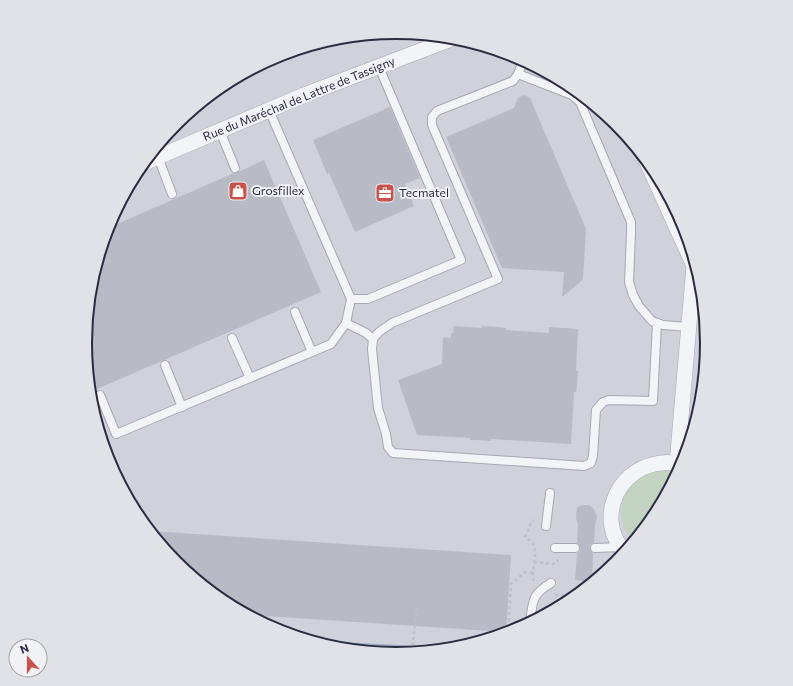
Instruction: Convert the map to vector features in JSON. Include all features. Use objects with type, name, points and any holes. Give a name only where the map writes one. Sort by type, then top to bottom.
[{"type":"street","name":"Rue du Maréchal de Lattre de Tassigny","points":[[155,158],[304,95],[442,43]]},
{"type":"street","points":[[681,449],[688,327],[693,276]]},
{"type":"street","points":[[621,547],[613,532],[611,514],[614,497],[622,483],[633,473],[647,465],[662,462],[675,464]]},
{"type":"lane","points":[[522,66],[513,81],[437,111],[432,117],[432,124],[498,279],[392,323],[379,332],[373,339],[372,349],[378,408],[388,446],[394,453],[584,466],[591,463],[593,456],[596,410],[603,402],[609,400],[653,401],[657,323]]},
{"type":"lane","points":[[351,299],[368,299],[461,260],[379,67]]},
{"type":"lane","points":[[518,74],[572,96],[580,102],[630,222],[629,282],[633,295],[639,306],[652,321],[663,325],[688,327]]},
{"type":"lane","points":[[100,394],[116,434],[331,344],[346,323],[351,299],[269,110]]},
{"type":"lane","points":[[220,131],[235,168]]},
{"type":"lane","points":[[152,162],[172,194]]},
{"type":"lane","points":[[295,312],[312,352]]},
{"type":"lane","points":[[346,323],[366,333],[373,339]]},
{"type":"lane","points":[[232,338],[250,378]]},
{"type":"lane","points":[[165,366],[182,407]]},
{"type":"lane","points":[[546,526],[550,493]]},
{"type":"lane","points":[[555,548],[575,548]]},
{"type":"lane","points":[[595,548],[619,550]]},
{"type":"lane","points":[[531,616],[533,600],[540,590],[551,584]]},
{"type":"path","points":[[508,626],[511,584],[525,572],[533,573]]},
{"type":"path","points":[[413,646],[417,606]]},
{"type":"shaded area","points":[[396,39],[456,45],[475,49],[513,62],[531,70],[565,90],[597,114],[638,158],[660,191],[669,209],[690,264],[695,284],[700,323],[700,363],[698,383],[695,402],[684,441],[660,495],[638,528],[611,558],[597,572],[565,596],[531,616],[513,624],[475,637],[456,641],[396,647],[337,641],[318,637],[280,624],[262,616],[228,596],[196,572],[182,558],[155,528],[144,512],[133,495],[116,459],[103,422],[98,402],[92,343],[98,284],[109,245],[124,209],[133,191],[155,158],[196,114],[228,90],[262,70],[280,62],[318,49],[337,45]]},
{"type":"green space","points":[[664,468],[672,469],[660,495],[630,537],[622,520],[622,504],[624,496],[637,478]]},
{"type":"water","points":[[343,642],[417,646],[377,646]]},
{"type":"building","points":[[524,95],[530,98],[586,229],[583,279],[562,297],[564,272],[502,268],[446,137],[514,108],[518,98]]},
{"type":"building","points":[[390,107],[420,178],[405,184],[414,206],[355,232],[329,173],[327,174],[313,140]]},
{"type":"building","points":[[264,160],[321,292],[96,389],[92,343],[95,303],[103,264],[117,224]]},
{"type":"building","points":[[454,326],[482,328],[482,326],[498,327],[506,328],[506,330],[549,333],[549,327],[578,329],[576,371],[578,371],[577,387],[576,392],[574,392],[571,444],[491,439],[491,441],[470,440],[470,438],[417,435],[398,380],[442,364],[443,337],[451,338],[451,333],[453,333]]},
{"type":"building","points":[[589,505],[594,509],[597,517],[594,543],[590,545],[593,553],[592,576],[585,581],[575,580],[577,553],[580,551],[580,546],[577,543],[577,507]]},
{"type":"building","points":[[158,532],[511,555],[506,626],[493,631],[262,616],[228,596],[196,572]]},
{"type":"place","name":"Grosfillex","points":[[238,191]]},
{"type":"place","name":"Tecmatel","points":[[385,193]]}]
